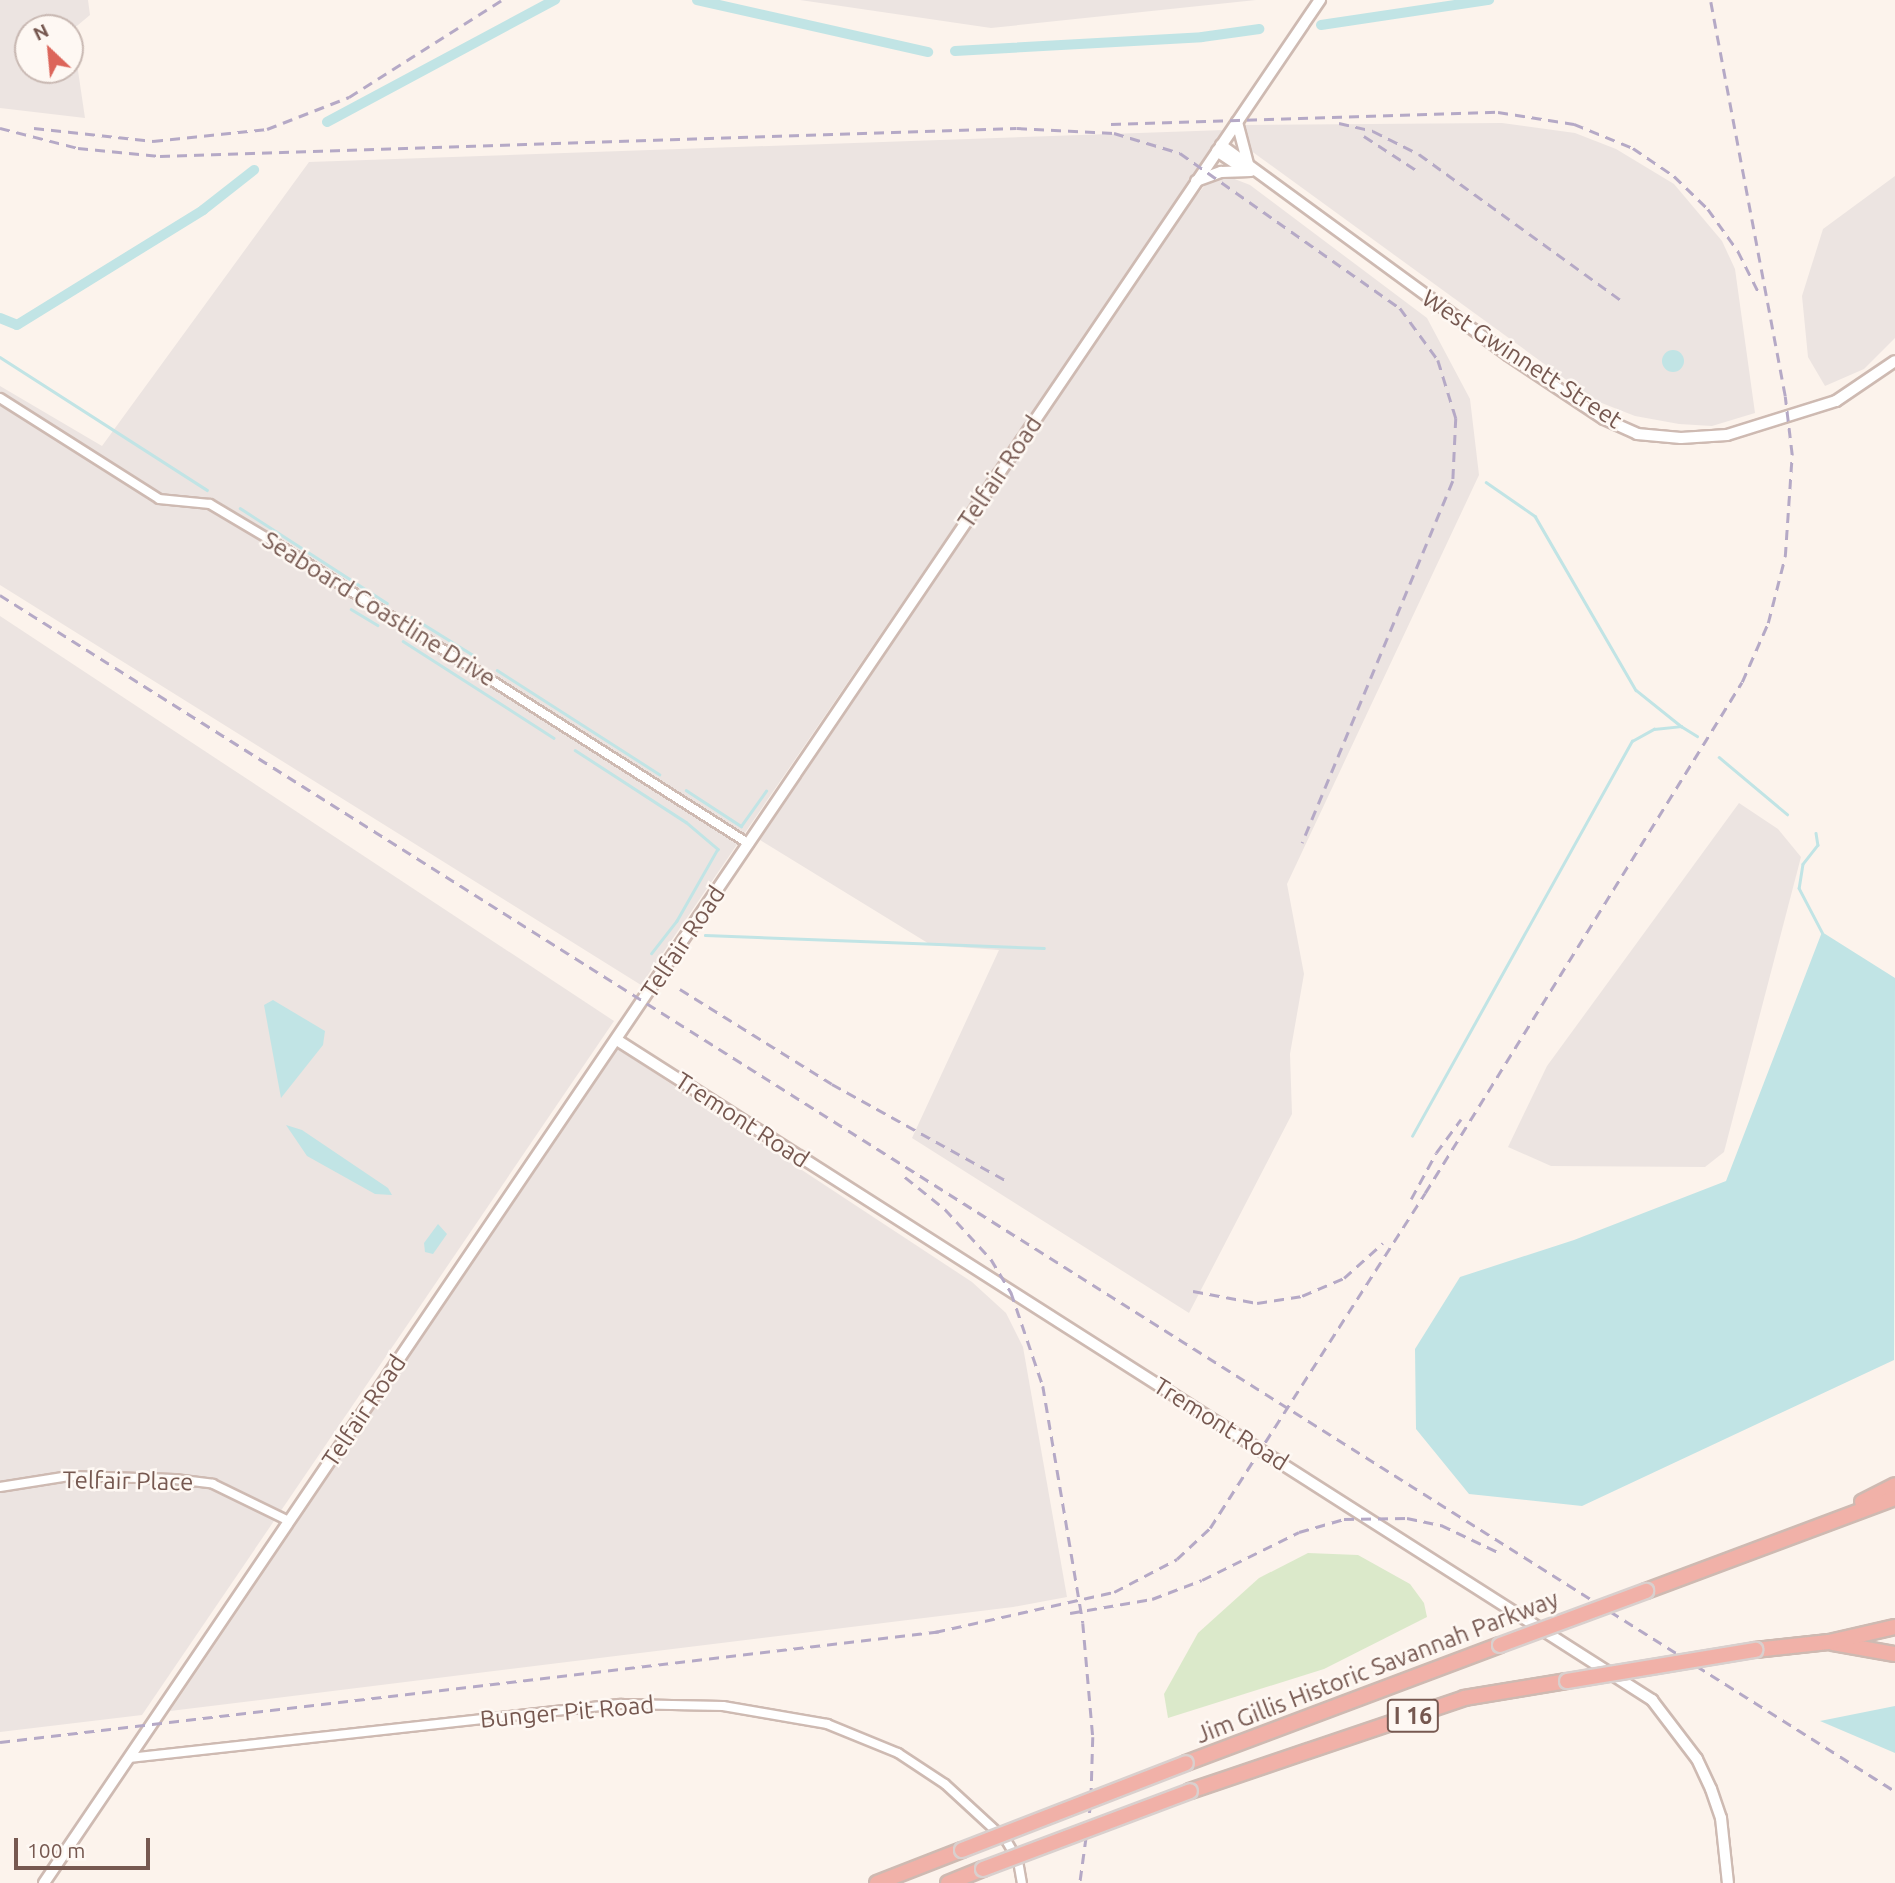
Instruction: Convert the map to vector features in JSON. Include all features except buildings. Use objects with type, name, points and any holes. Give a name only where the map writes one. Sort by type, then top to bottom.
[{"type":"highway","points":[[1807,1531],[1895,1485]]},
{"type":"highway","name":"Jim Gillis Historic Savannah Parkway","points":[[877,1883],[1186,1763],[1895,1498]]},
{"type":"highway","name":"Jim Gillis Historic Savannah Parkway","points":[[948,1883],[1190,1791],[1464,1698],[1755,1650],[1829,1642],[1895,1627]]},
{"type":"highway","points":[[1829,1642],[1895,1654]]},
{"type":"street","name":"Telfair Road","points":[[44,1883],[1320,0]]},
{"type":"street","points":[[1196,181],[1221,172],[1251,171],[1240,146],[1237,120]]},
{"type":"street","name":"West Gwinnett Street","points":[[1219,148],[1508,355],[1604,419],[1637,434],[1681,438],[1727,435],[1836,401],[1895,361]]},
{"type":"street","name":"Seaboard Coastline Drive","points":[[0,398],[159,499],[209,504],[750,844]]},
{"type":"street","name":"Tremont Road","points":[[617,1040],[1652,1700],[1698,1759],[1711,1789],[1721,1818],[1728,1883]]},
{"type":"street","name":"Telfair Place","points":[[0,1487],[69,1476],[175,1479],[213,1484],[289,1521]]},
{"type":"street","name":"Bunger Pit Road","points":[[130,1758],[621,1704],[723,1706],[827,1724],[867,1737],[927,1771],[1006,1840],[1018,1861],[1022,1883]]},
{"type":"shaded area","points":[[0,0],[88,0],[90,15],[84,20],[84,14],[14,14],[14,84],[80,84],[85,118],[0,108]]},
{"type":"shaded area","points":[[800,0],[1256,0],[991,28]]},
{"type":"shaded area","points":[[1502,123],[1575,133],[1616,149],[1674,184],[1722,241],[1735,269],[1755,413],[1712,426],[1679,424],[1635,416],[1594,400],[1243,145],[1243,125]]},
{"type":"shaded area","points":[[1225,130],[641,985],[0,585],[0,386],[102,446],[309,162]]},
{"type":"shaded area","points":[[1227,176],[1250,185],[1427,318],[1470,399],[1479,475],[1287,884],[1304,974],[1290,1054],[1292,1114],[1189,1313],[912,1138],[999,950],[931,945],[760,840],[1188,206],[1206,184]]},
{"type":"shaded area","points":[[1895,176],[1895,338],[1864,369],[1825,386],[1808,357],[1802,296],[1823,229]]},
{"type":"shaded area","points":[[0,616],[614,1021],[142,1715],[0,1732]]},
{"type":"shaded area","points":[[1739,803],[1778,829],[1801,857],[1724,1152],[1705,1167],[1551,1166],[1508,1147],[1547,1066]]},
{"type":"shaded area","points":[[618,1049],[972,1282],[1006,1313],[1023,1347],[1067,1597],[1013,1607],[170,1711]]},
{"type":"green space","points":[[1308,1553],[1358,1555],[1410,1584],[1424,1603],[1427,1617],[1324,1669],[1168,1718],[1164,1694],[1198,1633],[1259,1578]]},
{"type":"water","points":[[1673,350],[1681,353],[1684,361],[1681,369],[1673,372],[1665,369],[1662,361],[1665,353]]},
{"type":"water","points":[[1822,932],[1895,978],[1894,1360],[1582,1506],[1469,1494],[1416,1429],[1415,1349],[1460,1277],[1574,1240],[1726,1181]]},
{"type":"water","points":[[273,1000],[325,1031],[323,1045],[281,1098],[264,1005]]},
{"type":"water","points":[[286,1125],[302,1130],[388,1188],[392,1195],[375,1194],[307,1156]]},
{"type":"water","points":[[438,1224],[447,1234],[433,1254],[425,1252],[424,1243]]},
{"type":"water","points":[[1895,1706],[1895,1753],[1820,1721]]},
{"type":"waterway","points":[[327,122],[555,0]]},
{"type":"waterway","points":[[697,0],[928,52]]},
{"type":"waterway","points":[[1321,25],[1489,0]]},
{"type":"waterway","points":[[955,51],[1202,37],[1259,29]]},
{"type":"waterway","points":[[0,318],[17,325],[203,210],[254,170]]},
{"type":"waterway","points":[[0,357],[207,490]]},
{"type":"waterway","points":[[1486,482],[1535,516],[1636,690],[1681,726]]},
{"type":"waterway","points":[[240,508],[387,603]]},
{"type":"waterway","points":[[351,609],[378,625]]},
{"type":"waterway","points":[[412,617],[473,655]]},
{"type":"waterway","points":[[403,641],[554,738]]},
{"type":"waterway","points":[[497,670],[659,774]]},
{"type":"waterway","points":[[1412,1136],[1632,741],[1654,729],[1681,726],[1697,736]]},
{"type":"waterway","points":[[575,750],[686,822],[718,849],[677,921],[652,953]]},
{"type":"waterway","points":[[1719,757],[1787,814]]},
{"type":"waterway","points":[[686,790],[741,826],[766,791]]},
{"type":"waterway","points":[[1816,833],[1818,845],[1803,864],[1799,888],[1822,932]]},
{"type":"waterway","points":[[705,935],[1044,948]]},
{"type":"railway","points":[[34,128],[153,141],[267,129],[349,97],[502,0]]},
{"type":"railway","points":[[935,1632],[1114,1592],[1177,1559],[1210,1528],[1425,1193],[1742,682],[1768,623],[1785,557],[1792,455],[1785,396],[1710,0]]},
{"type":"railway","points":[[1111,124],[1498,112],[1574,124],[1633,148],[1674,176],[1708,209],[1738,251],[1759,293]]},
{"type":"railway","points":[[1339,123],[1373,131],[1419,154],[1625,303]]},
{"type":"railway","points":[[0,128],[78,148],[160,156],[1017,128],[1114,133],[1180,153],[1400,308],[1438,360],[1456,418],[1453,481],[1302,843]]},
{"type":"railway","points":[[1364,136],[1419,172]]},
{"type":"railway","points":[[0,595],[1895,1791]]},
{"type":"railway","points":[[680,989],[832,1084],[1005,1180]]},
{"type":"railway","points":[[1411,1199],[1436,1153],[1461,1119]]},
{"type":"railway","points":[[905,1177],[945,1209],[991,1259],[1011,1292],[1043,1386],[1083,1623],[1093,1737],[1091,1803],[1080,1883]]},
{"type":"railway","points":[[1193,1291],[1257,1303],[1302,1296],[1344,1278],[1383,1243]]},
{"type":"railway","points":[[1070,1613],[1152,1599],[1202,1580],[1299,1532],[1344,1519],[1407,1518],[1441,1525],[1500,1553]]},
{"type":"railway","points":[[0,1742],[942,1631]]}]
